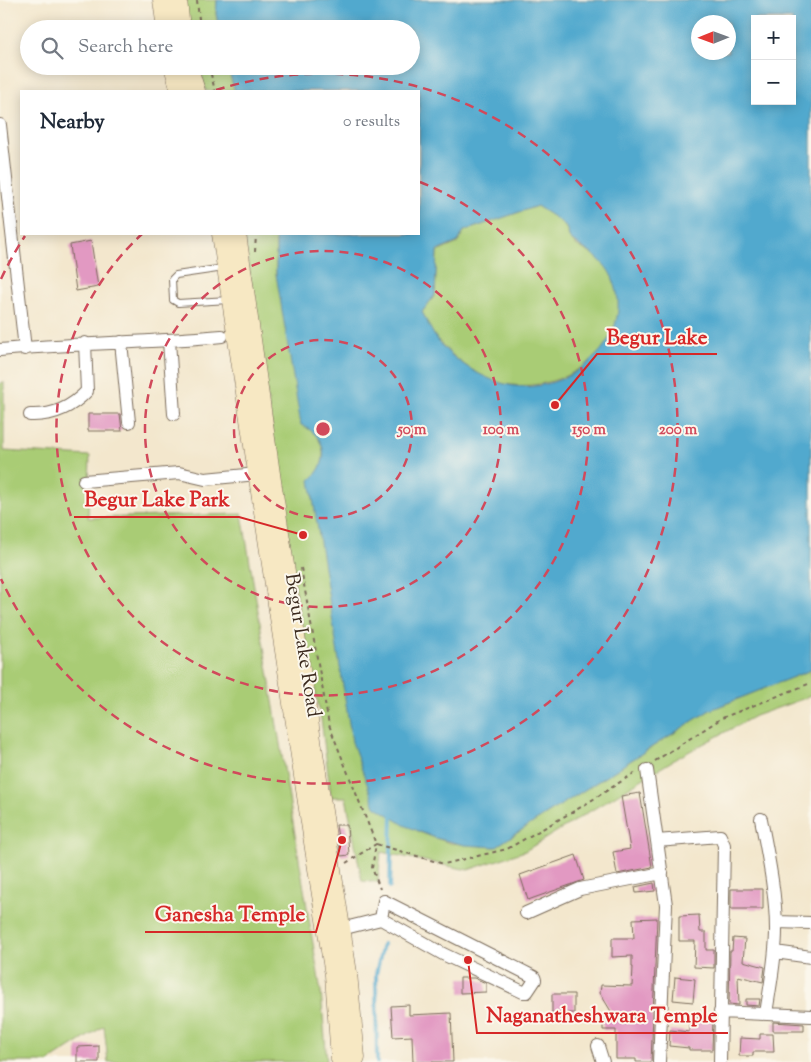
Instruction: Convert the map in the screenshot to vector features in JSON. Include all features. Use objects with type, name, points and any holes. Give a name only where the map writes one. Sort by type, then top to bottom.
[{"type":"main road","points":[[162,0],[165,20]]},
{"type":"main road","points":[[178,0],[180,20]]},
{"type":"main road","points":[[176,75],[180,90]]},
{"type":"main road","points":[[191,75],[196,90]]},
{"type":"main road","name":"Begur Lake Road","points":[[221,235],[226,267],[238,299],[328,894],[340,1060],[342,1062]]},
{"type":"main road","name":"Begur Lake Road","points":[[237,235],[238,299],[257,474],[332,873],[328,894],[341,929],[348,973],[356,1058],[354,1062]]},
{"type":"street","points":[[0,125],[25,349]]},
{"type":"street","points":[[0,350],[121,342],[169,341],[222,336]]},
{"type":"street","points":[[169,341],[174,414]]},
{"type":"street","points":[[121,342],[129,422]]},
{"type":"street","points":[[30,415],[43,416],[62,411],[87,391],[85,344]]},
{"type":"street","points":[[84,481],[179,473],[205,479],[257,474]]},
{"type":"street","points":[[645,768],[666,905],[659,1062]]},
{"type":"street","points":[[761,819],[773,887],[776,922],[775,952],[766,1014]]},
{"type":"street","points":[[657,841],[720,836],[724,845],[720,1062]]},
{"type":"street","points":[[526,913],[580,889],[662,873]]},
{"type":"street","points":[[341,929],[381,919],[443,954],[523,992],[527,992],[535,980],[534,977],[384,901],[381,919]]},
{"type":"street","points":[[776,922],[811,923]]},
{"type":"street","points":[[775,952],[811,957]]},
{"type":"street","points":[[720,1012],[811,1016]]},
{"type":"street","points":[[598,1046],[603,1062]]},
{"type":"lane","points":[[226,267],[176,275],[172,279],[173,300],[178,303],[238,299]]},
{"type":"path","points":[[197,0],[199,20]]},
{"type":"path","points":[[211,75],[215,90]]},
{"type":"path","points":[[300,560],[329,725],[376,844],[372,868],[384,901]]},
{"type":"path","points":[[332,873],[376,844],[444,864],[507,850],[645,768],[722,718],[811,683]]},
{"type":"green space","points":[[184,0],[217,0],[217,20],[187,20]]},
{"type":"green space","points":[[202,75],[230,75],[235,90],[206,90]]},
{"type":"green space","points":[[537,206],[563,223],[574,243],[598,258],[607,267],[618,292],[619,316],[611,337],[596,356],[577,370],[554,380],[530,385],[505,384],[476,373],[458,360],[434,335],[422,312],[435,295],[437,252],[458,243],[464,231]]},
{"type":"green space","points":[[244,235],[276,235],[276,274],[308,428],[318,438],[323,451],[322,463],[315,476],[419,832],[450,843],[495,847],[710,710],[811,670],[811,696],[755,716],[677,758],[525,851],[468,870],[381,852],[378,882],[362,881],[346,797],[331,797],[321,719],[295,590]]},
{"type":"green space","points":[[4,382],[4,451],[90,456],[88,518],[242,514],[321,992],[327,1062],[108,1062],[104,1026],[48,1062],[0,1062],[0,383]]},
{"type":"water","points":[[217,0],[811,0],[811,670],[710,710],[495,847],[465,845],[435,838],[404,825],[375,806],[352,742],[310,480],[317,473],[321,465],[323,450],[321,442],[316,436],[301,425],[276,274],[276,235],[420,235],[420,90],[235,90],[230,75],[420,75],[420,20],[217,20],[216,14]],"holes":[[[537,206],[556,218],[566,228],[571,240],[602,263],[612,277],[618,301],[615,324],[605,344],[590,362],[570,375],[548,384],[524,387],[492,380],[463,364],[447,351],[434,335],[422,312],[435,295],[437,251],[458,242],[464,231]]]},
{"type":"building","points":[[91,241],[98,287],[76,291],[70,245]]},
{"type":"building","points":[[88,414],[120,414],[122,431],[88,431]]},
{"type":"building","points":[[640,793],[652,867],[617,874],[613,852],[630,849],[621,796]]},
{"type":"building","points":[[336,825],[347,825],[349,855],[341,856]]},
{"type":"building","points":[[576,855],[584,880],[528,900],[520,875]]},
{"type":"building","points":[[654,883],[655,891],[636,893],[635,887]]},
{"type":"building","points":[[731,889],[763,889],[763,909],[731,909]]},
{"type":"building","points":[[699,915],[700,932],[706,932],[706,950],[714,950],[714,968],[694,967],[695,941],[679,941],[679,916]]},
{"type":"building","points":[[657,918],[651,1062],[636,1062],[636,1059],[616,1059],[616,1030],[603,1030],[603,1018],[615,1018],[600,993],[601,985],[632,986],[633,967],[632,956],[612,957],[612,938],[634,938],[633,919]]},
{"type":"building","points":[[733,938],[745,939],[743,961],[765,967],[763,982],[738,976],[739,1005],[729,1004],[730,951],[732,951]]},
{"type":"building","points":[[675,977],[695,979],[693,1002],[673,1000]]},
{"type":"building","points":[[460,978],[474,978],[486,983],[486,992],[460,993]]},
{"type":"building","points":[[552,994],[574,994],[574,1013],[552,1013]]},
{"type":"building","points":[[746,999],[760,999],[759,1006],[746,1005]]},
{"type":"building","points":[[409,1005],[409,1015],[451,1013],[453,1062],[413,1062],[412,1036],[393,1037],[391,1006]]},
{"type":"building","points":[[689,1017],[713,1017],[712,1050],[689,1050],[689,1048],[669,1046],[670,1030],[689,1032]]},
{"type":"building","points":[[773,1022],[804,1024],[804,1031],[773,1031]]},
{"type":"building","points":[[760,1034],[773,1034],[774,1052],[753,1052],[753,1056],[739,1056],[740,1038],[760,1039]]},
{"type":"building","points":[[99,1046],[99,1062],[77,1062],[77,1047]]},
{"type":"waterway","points":[[390,887],[392,814]]},
{"type":"waterway","points":[[377,1062],[376,974],[383,944]]},
{"type":"place","name":"Begur Lake","points":[[555,405]]},
{"type":"place","name":"Begur Lake Park","points":[[303,535]]},
{"type":"place","name":"Ganesha Temple","points":[[342,840]]},
{"type":"place","name":"Naganatheshwara Temple","points":[[468,960]]}]
